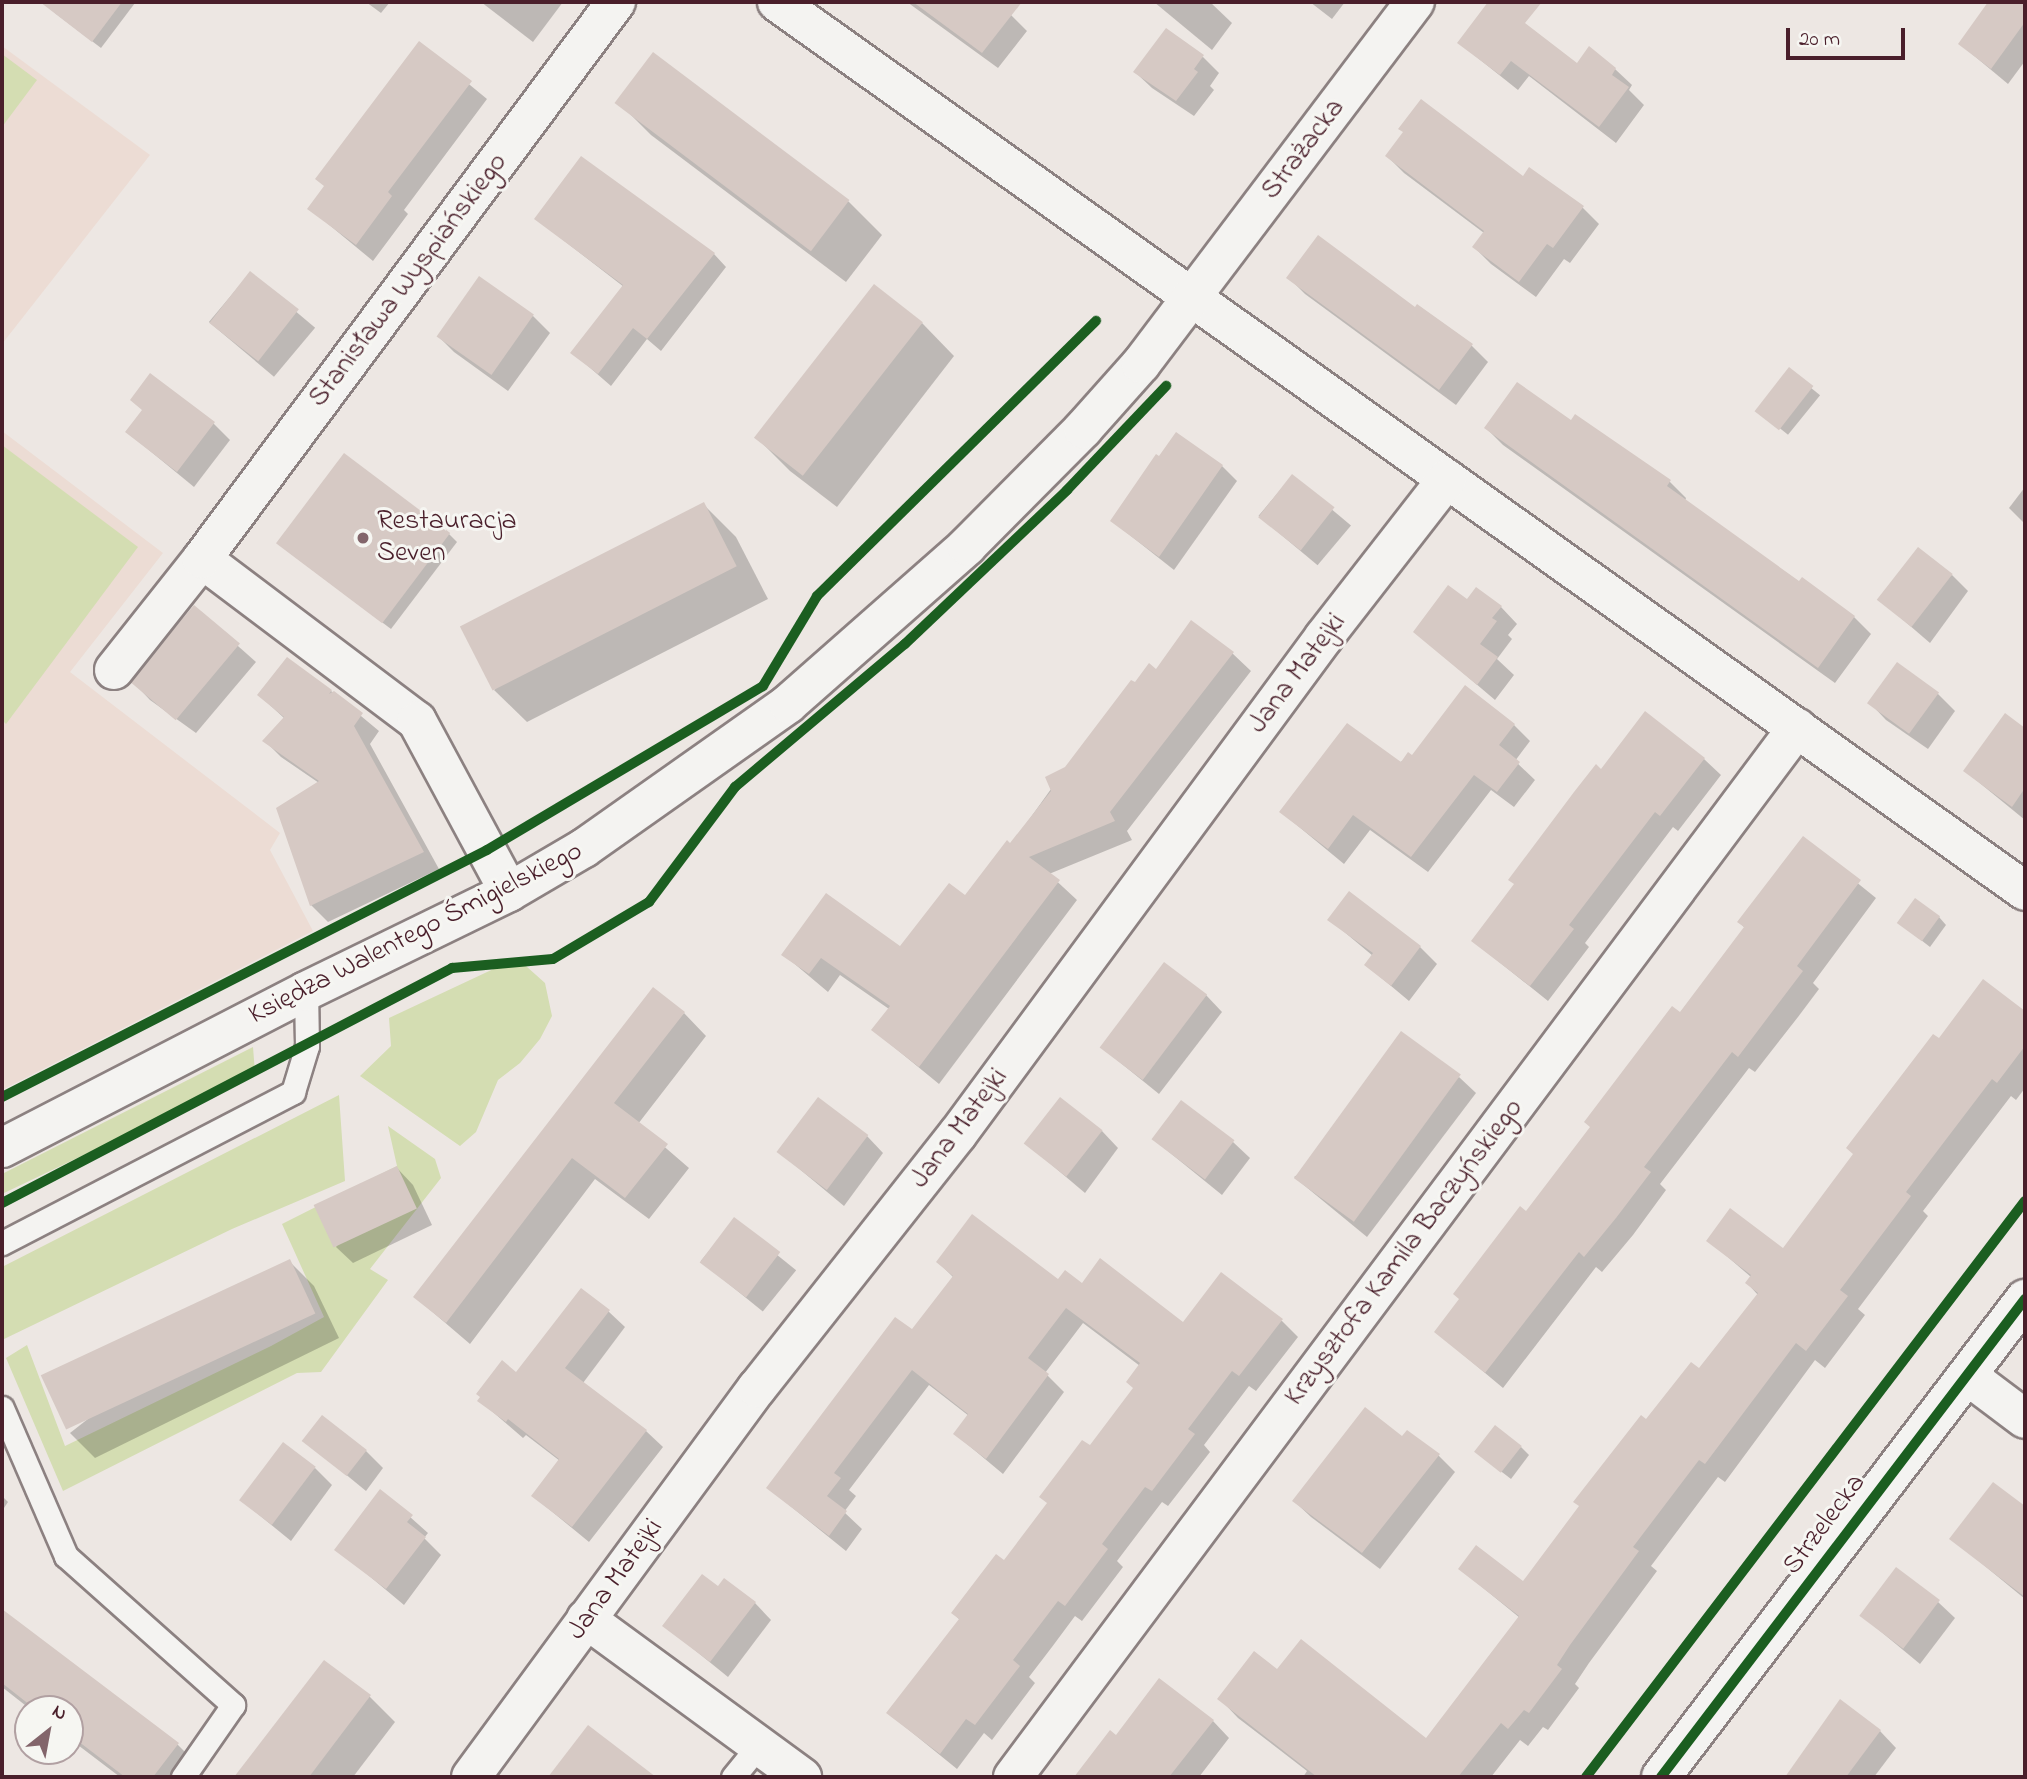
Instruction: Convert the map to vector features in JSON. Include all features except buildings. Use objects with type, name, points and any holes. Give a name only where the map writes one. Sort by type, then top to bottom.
[{"type":"street","name":"Stanisława Wyspiańskiego","points":[[114,670],[202,559],[616,2]]},
{"type":"street","points":[[777,2],[2025,891]]},
{"type":"street","name":"Strażacka","points":[[1193,299],[1415,2]]},
{"type":"street","name":"Księdza Walentego Śmigielskiego","points":[[2,1148],[306,991],[509,892],[584,848],[788,704],[883,623],[967,546],[1083,429],[1193,299]]},
{"type":"street","name":"Jana Matejki","points":[[471,1777],[757,1388],[957,1135],[1324,638],[1447,479]]},
{"type":"street","points":[[202,559],[417,721],[509,892]]},
{"type":"street","name":"Krzysztofa Kamila Baczyńskiego","points":[[1013,1777],[1797,728]]},
{"type":"street","name":"Strzelecka","points":[[1661,1777],[2025,1299]]},
{"type":"street","points":[[1968,1376],[2025,1419]]},
{"type":"street","points":[[586,1619],[803,1777]]},
{"type":"lane","points":[[2,1242],[293,1092],[307,1046],[306,991]]},
{"type":"lane","points":[[2,1408],[66,1556],[233,1705],[183,1777]]},
{"type":"lane","points":[[733,1777],[759,1745]]},
{"type":"shaded area","points":[[2,46],[150,155],[2,344]]},
{"type":"shaded area","points":[[2,431],[163,553],[70,672],[280,833],[270,850],[313,931],[2,1090]]},
{"type":"green space","points":[[2,54],[37,80],[2,127]]},
{"type":"green space","points":[[2,445],[138,547],[6,724],[2,720]]},
{"type":"green space","points":[[517,958],[545,983],[552,1016],[540,1039],[520,1063],[498,1080],[476,1132],[460,1146],[360,1076],[391,1046],[389,1018]]},
{"type":"green space","points":[[253,1047],[255,1073],[2,1194],[2,1174]]},
{"type":"green space","points":[[339,1095],[345,1181],[232,1229],[2,1340],[2,1267]]},
{"type":"green space","points":[[388,1126],[435,1159],[441,1178],[370,1269],[388,1280],[321,1372],[297,1373],[63,1491],[6,1358],[27,1345],[65,1446],[271,1346],[324,1317],[282,1224],[397,1166]]},
{"type":"cycle path","points":[[2,1097],[487,850],[763,686],[817,596],[1096,321]]},
{"type":"cycle path","points":[[2,1203],[452,968],[553,959],[649,902],[735,787],[905,644],[1067,490],[1166,386]]},
{"type":"cycle path","points":[[1586,1777],[2025,1201]]},
{"type":"cycle path","points":[[1661,1777],[2025,1299]]},
{"type":"place","name":"Restauracja Seven","points":[[363,538]]}]
